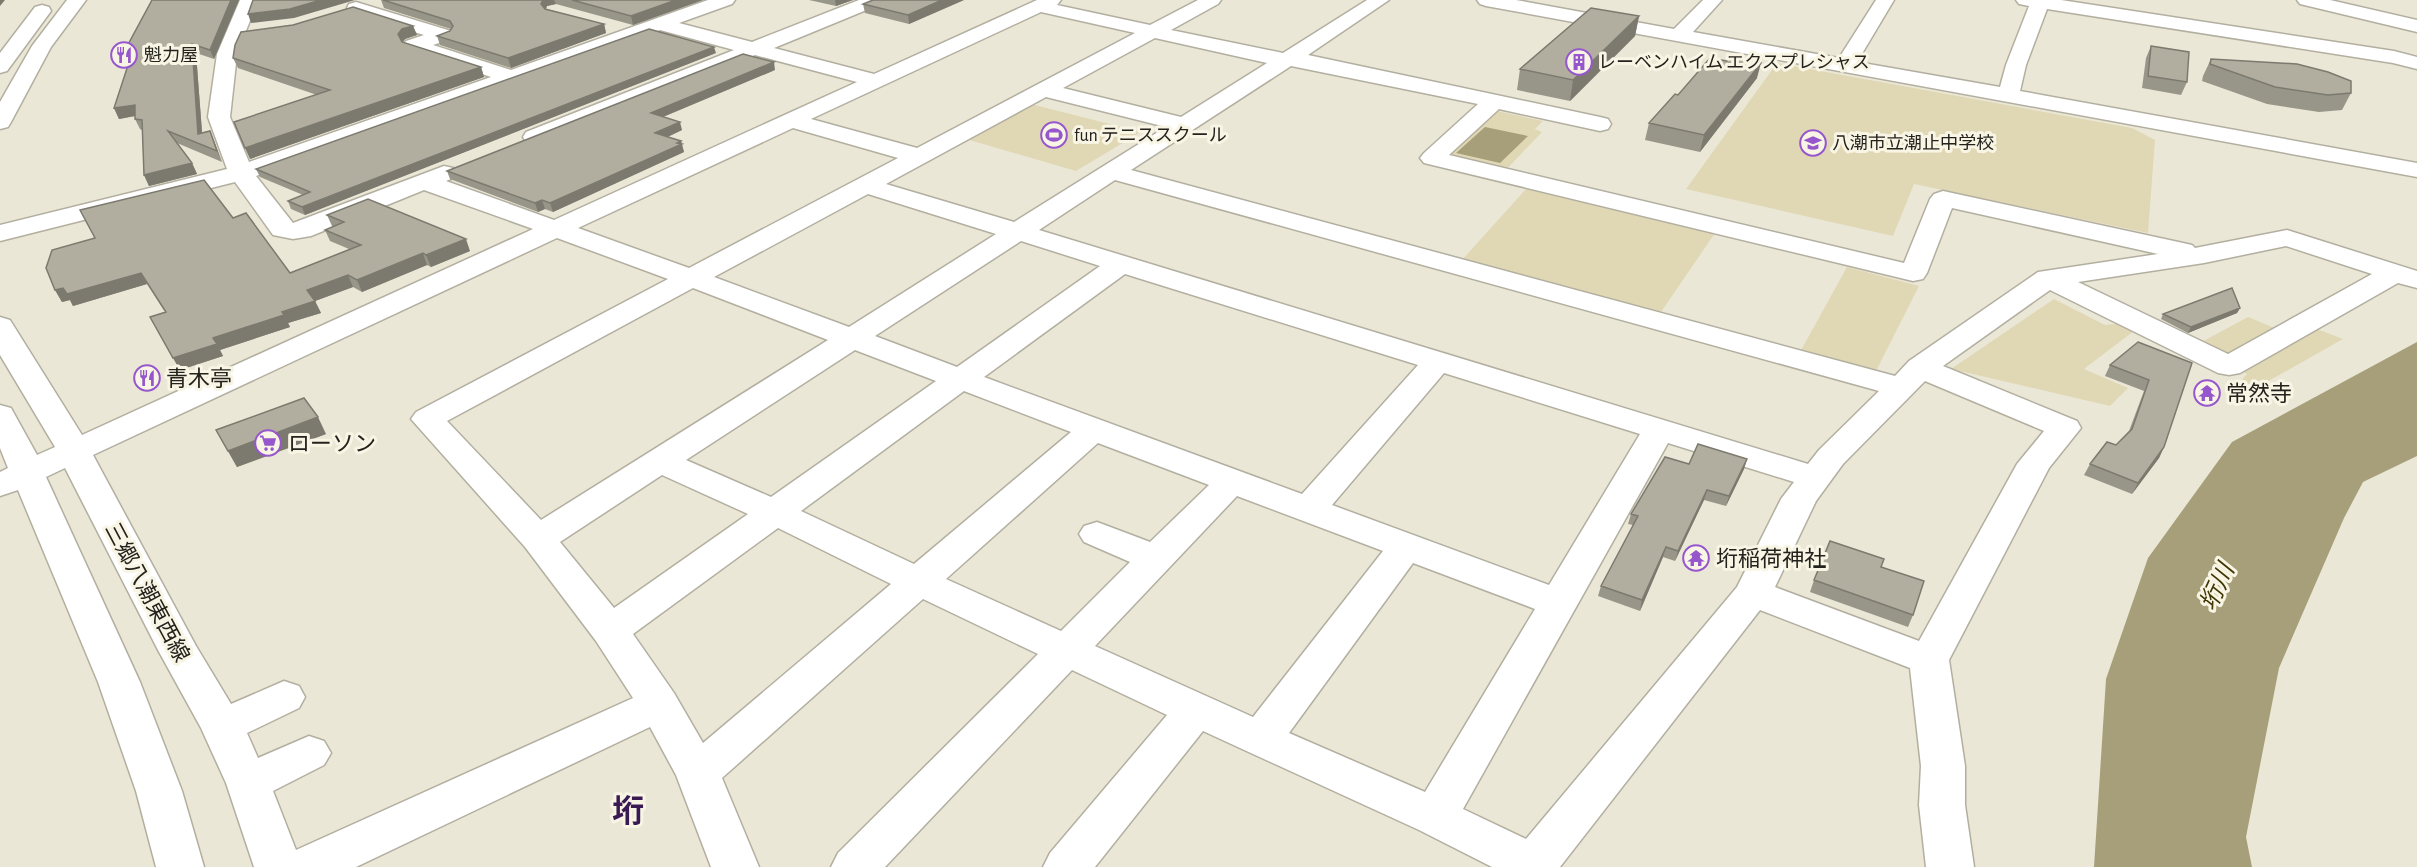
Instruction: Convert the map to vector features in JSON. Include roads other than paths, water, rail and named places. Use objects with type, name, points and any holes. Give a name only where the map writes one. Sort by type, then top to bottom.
[{"type":"street","points":[[1,65],[51,0]]},
{"type":"street","points":[[0,122],[33,62],[77,0]]},
{"type":"street","points":[[249,0],[245,33],[227,54],[219,117],[241,174],[282,229],[293,231],[467,164]]},
{"type":"street","points":[[336,14],[384,0]]},
{"type":"street","points":[[0,233],[241,174],[726,0]]},
{"type":"street","points":[[511,146],[875,0]]},
{"type":"street","points":[[735,867],[698,773],[659,704],[610,631],[538,539],[427,419],[1212,0]]},
{"type":"street","points":[[538,539],[1020,233],[1380,0]]},
{"type":"street","points":[[1486,0],[1682,32],[2417,170]]},
{"type":"street","points":[[1682,32],[1713,0]]},
{"type":"street","points":[[1846,62],[1885,0]]},
{"type":"street","points":[[2160,21],[2161,0]]},
{"type":"street","points":[[2306,0],[2417,26]]},
{"type":"street","points":[[2352,0],[2417,15]]},
{"type":"street","points":[[2009,92],[2035,1],[2394,57],[2417,63]]},
{"type":"street","points":[[14,479],[434,274],[556,230],[1045,3],[1153,32],[1276,59],[1301,60],[1600,124]]},
{"type":"street","points":[[356,8],[444,35],[413,45],[513,77]]},
{"type":"street","points":[[601,24],[635,33]]},
{"type":"street","points":[[660,24],[877,81]]},
{"type":"street","points":[[1,65],[33,62]]},
{"type":"street","points":[[1044,90],[1186,125]]},
{"type":"street","points":[[1494,102],[1432,158],[1913,273],[1943,199],[2204,255]]},
{"type":"street","points":[[792,121],[918,156]]},
{"type":"street","points":[[1112,172],[1911,378],[2065,428],[2034,464],[1929,660],[1943,766],[1942,805],[1950,867]]},
{"type":"street","points":[[423,181],[960,378],[1093,430],[1558,603]]},
{"type":"street","points":[[865,185],[1816,478]]},
{"type":"street","points":[[662,462],[774,512],[1196,710],[1436,817],[1533,866],[1753,593],[1798,499],[1831,457],[1911,378],[2048,278],[2204,255],[2287,238],[2406,276]]},
{"type":"street","points":[[610,631],[1120,264]]},
{"type":"street","points":[[2048,278],[2225,368],[2406,276]]},
{"type":"street","name":"三郷八潮東西線","points":[[0,326],[15,355],[60,425],[178,650],[222,726],[248,783],[278,867]]},
{"type":"street","points":[[1308,510],[1438,361]]},
{"type":"street","points":[[0,415],[14,479],[119,682],[159,791],[180,867]]},
{"type":"street","points":[[1436,817],[1659,429]]},
{"type":"street","points":[[698,773],[1093,430]]},
{"type":"street","points":[[855,867],[1232,481]]},
{"type":"street","points":[[1097,534],[1156,559]]},
{"type":"street","points":[[1260,739],[1406,546]]},
{"type":"street","points":[[1753,593],[1929,660]]},
{"type":"street","points":[[222,726],[284,697]]},
{"type":"street","points":[[306,867],[402,812],[659,704]]},
{"type":"street","points":[[1067,867],[1196,710]]},
{"type":"street","points":[[248,783],[309,753]]},
{"type":"water","points":[[1485,127],[1528,136],[1500,163],[1456,153]]},
{"type":"water","name":"垳川","points":[[2417,342],[2417,456],[2363,482],[2344,518],[2279,668],[2246,837],[2252,867],[2094,867],[2106,679],[2148,558],[2232,442]]},
{"type":"place","name":"魁力屋","points":[[124,55]]},
{"type":"place","name":"レーベンハイム エクスプレシャス","points":[[1579,62]]},
{"type":"place","name":"fun テニススクール","points":[[1054,135]]},
{"type":"place","name":"八潮市立潮止中学校","points":[[1813,143]]},
{"type":"place","name":"青木亭","points":[[147,378]]},
{"type":"place","name":"常然寺","points":[[2207,393]]},
{"type":"place","name":"ローソン","points":[[268,443]]},
{"type":"place","name":"垳稲荷神社","points":[[1696,558]]},
{"type":"district","name":"垳","points":[[628,811]]}]
